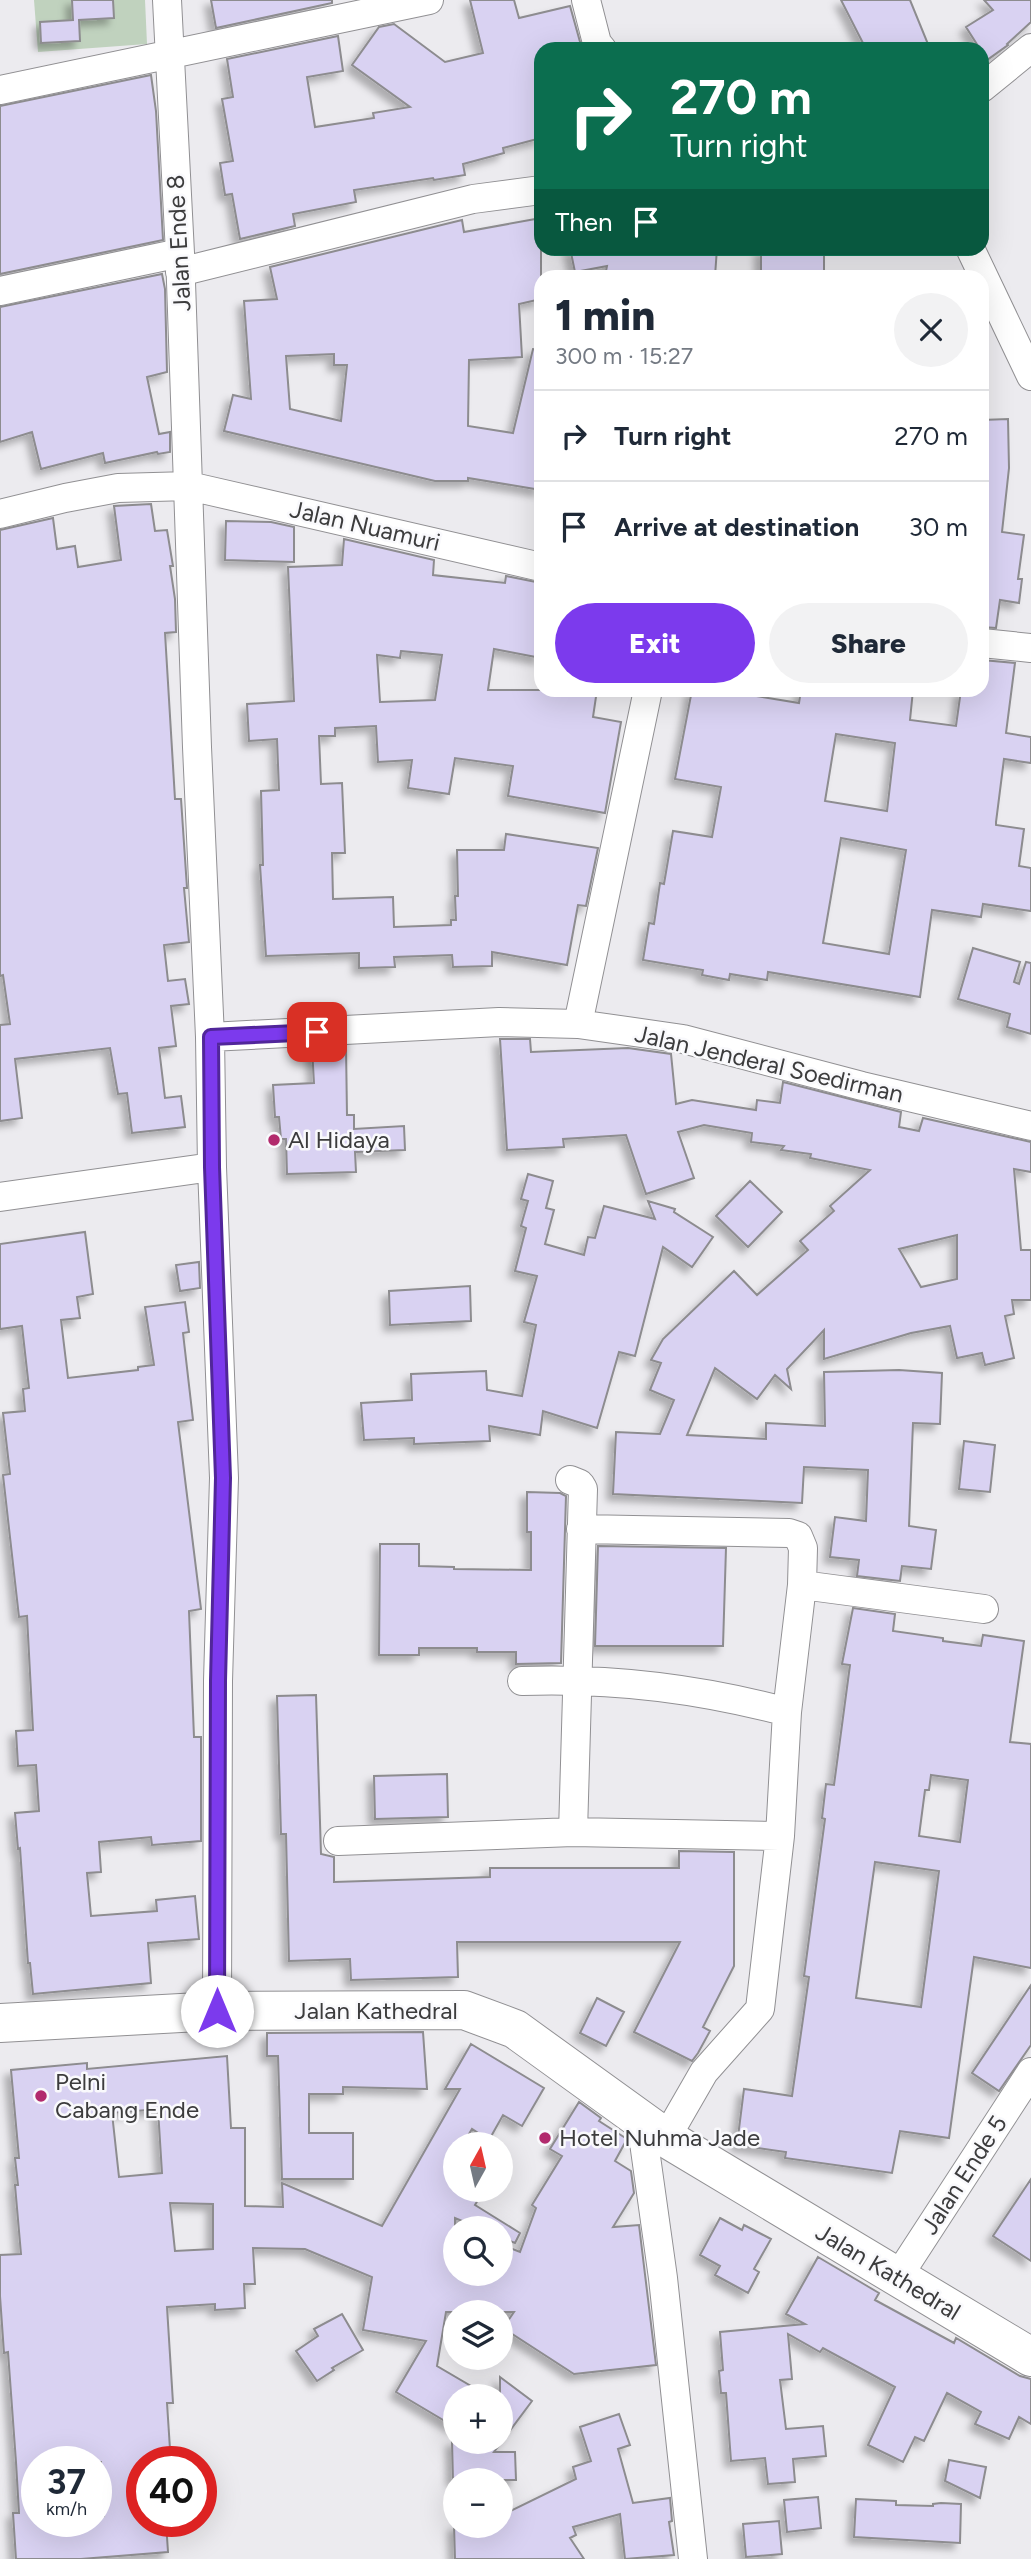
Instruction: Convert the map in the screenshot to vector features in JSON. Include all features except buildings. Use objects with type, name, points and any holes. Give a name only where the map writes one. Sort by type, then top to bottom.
[{"type":"highway","name":"Jalan Kathedral","points":[[0,2024],[217,2011],[464,2010],[515,2029],[653,2129],[1031,2357]]},
{"type":"street","name":"Jalan Ende 8","points":[[167,0],[211,1037],[212,1167],[223,1478],[218,1681],[217,2011]]},
{"type":"street","points":[[0,90],[429,0]]},
{"type":"street","points":[[586,0],[597,42]]},
{"type":"street","points":[[989,82],[1031,48]]},
{"type":"street","points":[[0,291],[180,262],[474,199],[534,191]]},
{"type":"street","points":[[989,288],[1031,376]]},
{"type":"street","name":"Jalan Nuamuri","points":[[0,514],[118,488],[189,485],[534,565]]},
{"type":"street","points":[[989,644],[1031,648]]},
{"type":"street","points":[[578,1024],[647,697]]},
{"type":"street","name":"Jalan Jenderal Soedirman","points":[[211,1037],[499,1023],[578,1024],[693,1041],[862,1086],[1031,1126]]},
{"type":"street","points":[[0,1197],[212,1167]]},
{"type":"street","points":[[570,1480],[583,1489],[575,1679],[573,1832]]},
{"type":"street","points":[[580,1529],[789,1533],[798,1536],[803,1548],[802,1585],[787,1712],[780,1836],[760,2010],[653,2129],[663,2278],[693,2559]]},
{"type":"street","points":[[802,1585],[984,1609]]},
{"type":"street","points":[[522,1681],[575,1679],[731,1697],[787,1712]]},
{"type":"street","points":[[338,1841],[573,1832],[780,1836]]},
{"type":"street","name":"Jalan Ende 5","points":[[897,2278],[1031,2072]]},
{"type":"green space","points":[[34,0],[145,0],[147,44],[38,52]]},
{"type":"place","name":"Al Hidaya","points":[[274,1140]]},
{"type":"place","name":"Pelni Cabang Ende","points":[[41,2096]]},
{"type":"place","name":"Hotel Nuhma Jade","points":[[545,2138]]},
{"type":"route","points":[[217,2011],[218,1681],[223,1478],[212,1167],[211,1037],[317,1032]]}]
